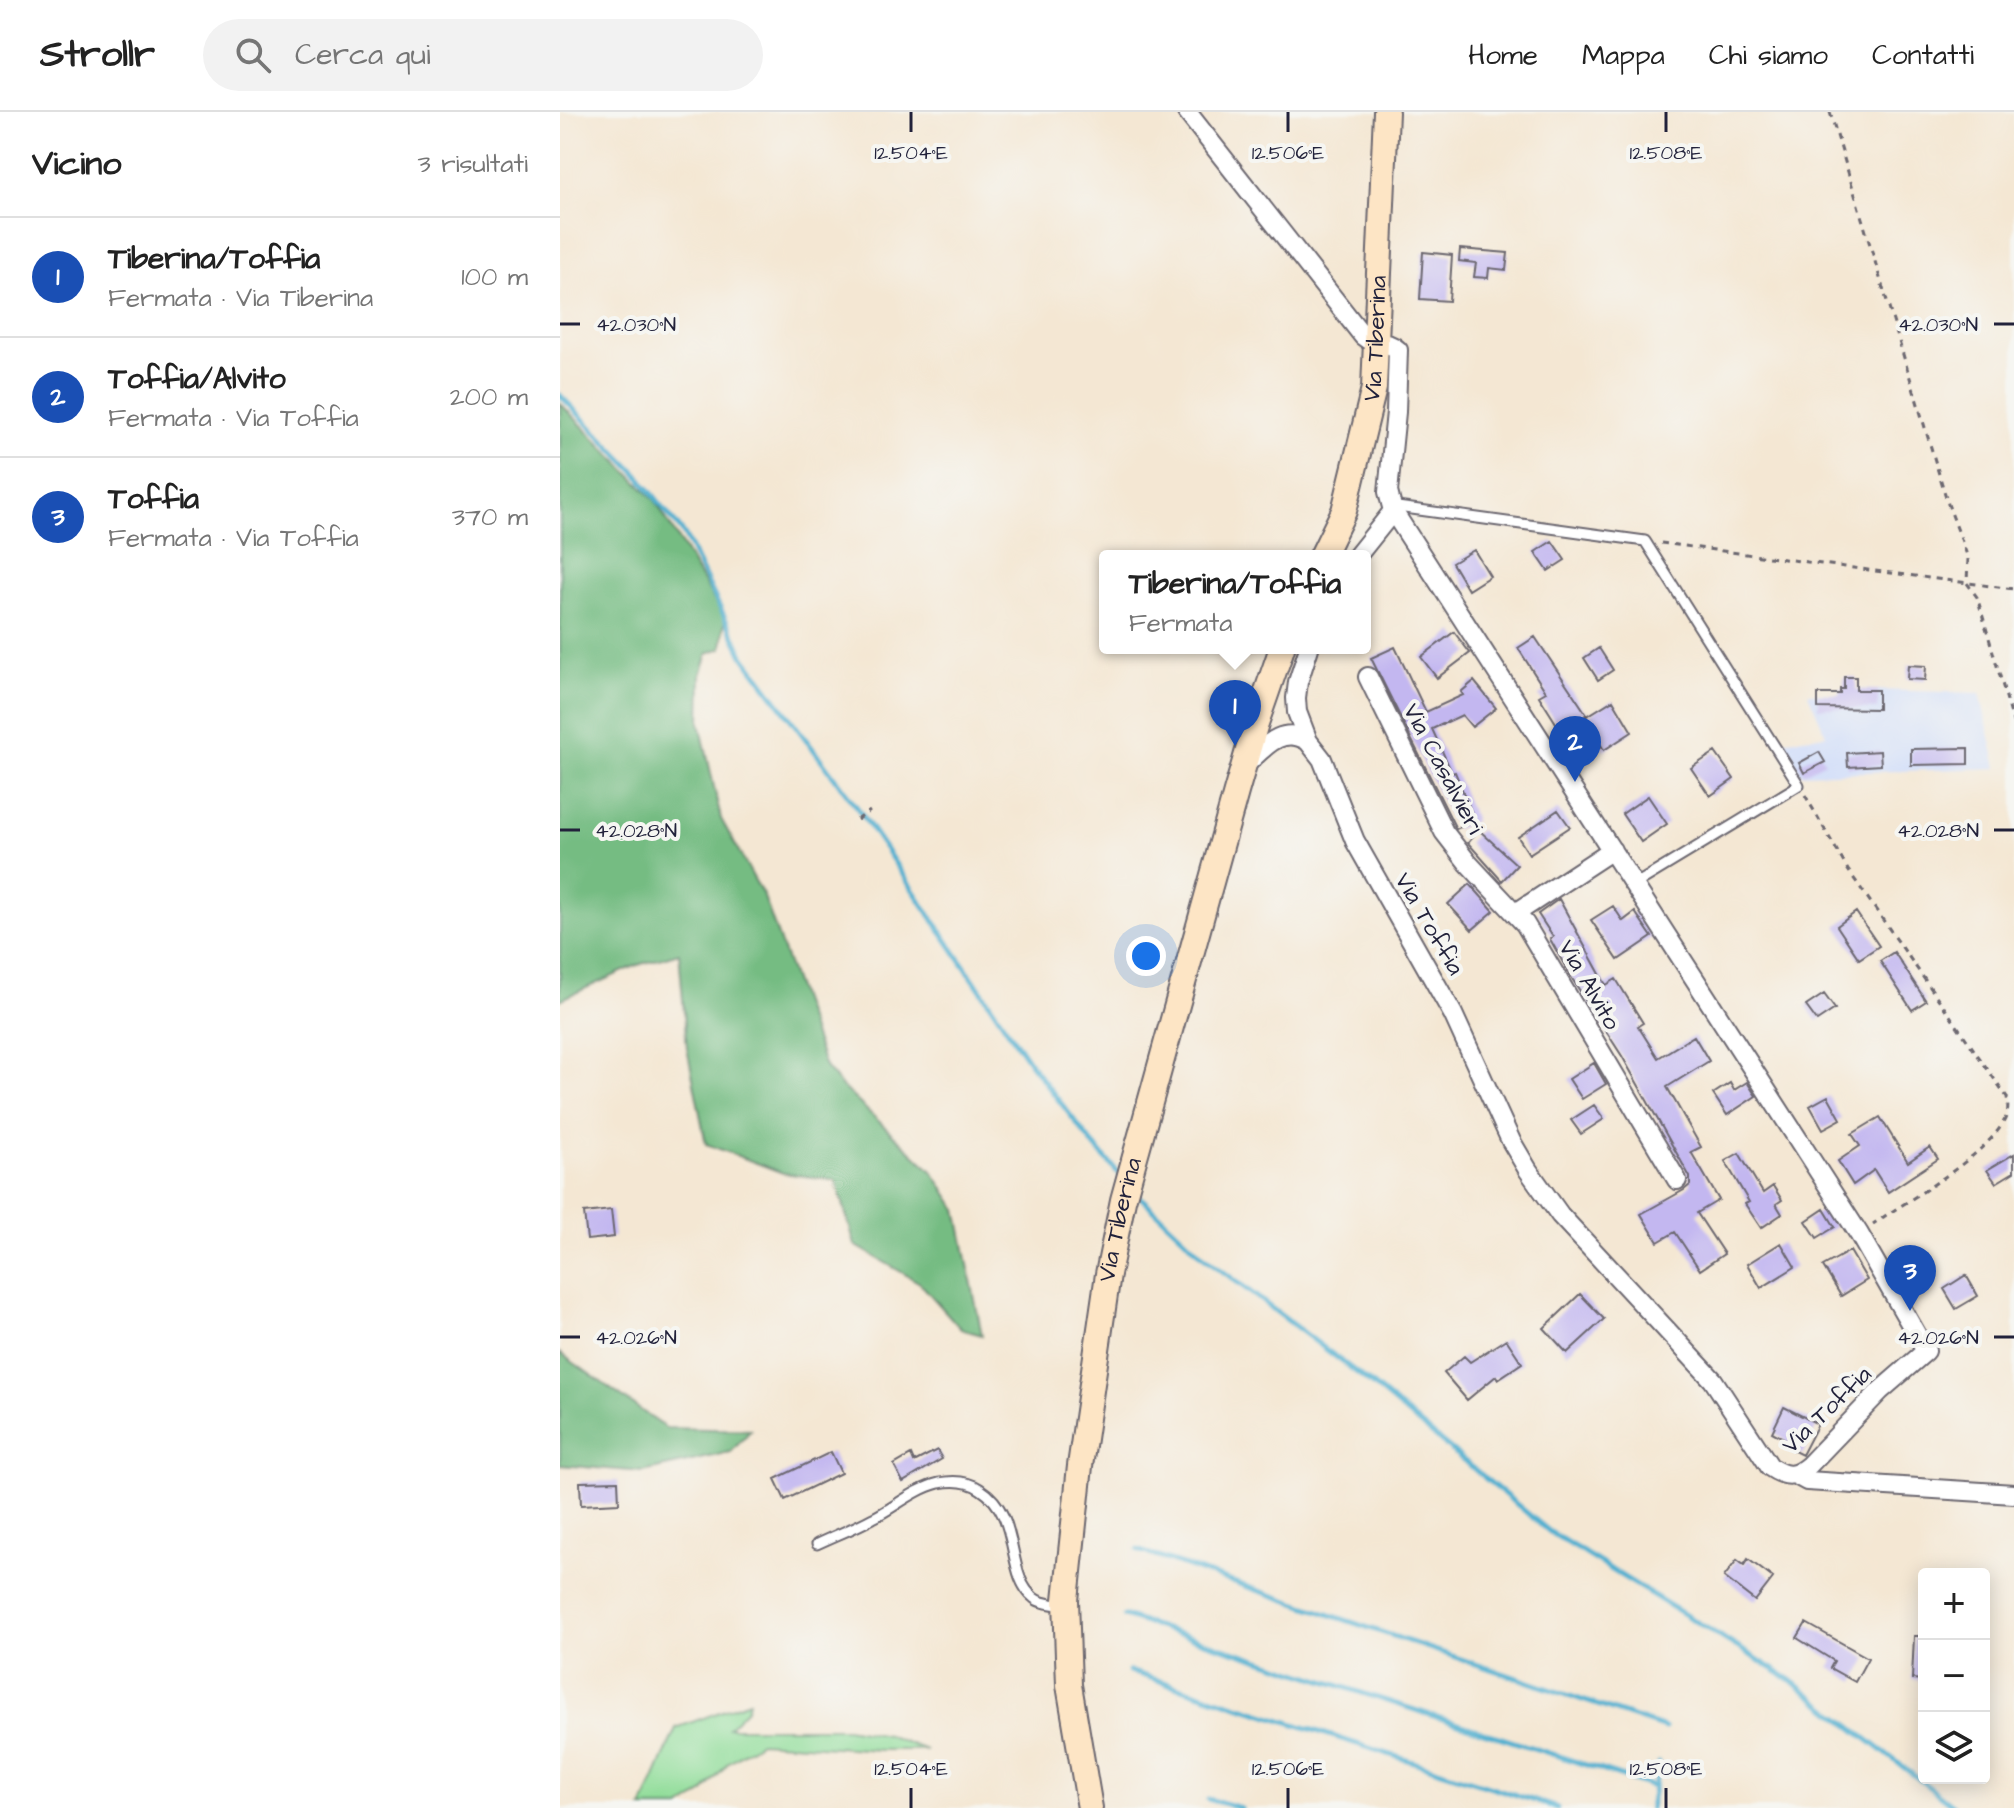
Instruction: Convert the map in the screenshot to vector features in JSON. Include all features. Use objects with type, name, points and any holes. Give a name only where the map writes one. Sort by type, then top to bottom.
[{"type":"main road","name":"Via Tiberina","points":[[1325,550],[1344,511],[1374,388],[1386,112]]},
{"type":"main road","name":"Via Tiberina","points":[[1090,1808],[1069,1685],[1066,1607],[1080,1466],[1108,1274],[1123,1200],[1243,768],[1280,654]]},
{"type":"street","points":[[1187,112],[1363,336],[1395,347],[1399,355],[1388,492],[1391,508],[1361,550]]},
{"type":"street","name":"Via Toffia","points":[[1307,654],[1296,698],[1297,712],[1308,741],[1322,759],[1355,841],[1453,1014],[1511,1141],[1560,1215],[1713,1380],[1770,1467],[1781,1474],[1796,1475],[1880,1391],[1926,1351],[1859,1234],[1391,508]]},
{"type":"street","name":"Via Casalvieri","points":[[1368,677],[1444,832],[1468,863],[1516,913]]},
{"type":"street","points":[[1256,723],[1281,735],[1292,734],[1308,741]]},
{"type":"street","points":[[1243,768],[1281,735]]},
{"type":"street","points":[[1516,913],[1612,850]]},
{"type":"street","name":"Via Alvito","points":[[1516,913],[1533,936],[1677,1180]]},
{"type":"street","points":[[1796,1475],[1807,1481],[2014,1494]]},
{"type":"lane","points":[[1391,508],[1645,541],[1799,785],[1634,885]]},
{"type":"lane","points":[[817,1544],[872,1519],[933,1485],[949,1481],[966,1483],[990,1496],[1002,1511],[1028,1592],[1041,1602],[1066,1607]]},
{"type":"path","points":[[1830,112],[1948,504],[1968,558],[1967,583],[1980,607],[2014,725]]},
{"type":"path","points":[[1645,541],[2014,589]]},
{"type":"path","points":[[1799,785],[1848,870],[2007,1097],[2006,1119],[1979,1149],[1859,1234]]},
{"type":"path","points":[[857,820],[870,811]]},
{"type":"shaded area","points":[[1840,689],[1980,693],[1997,768],[1801,774],[1780,741],[1826,735],[1808,693],[1839,694]]},
{"type":"green space","points":[[560,403],[655,500],[725,618],[722,648],[708,653],[701,675],[700,723],[721,819],[764,897],[825,1067],[841,1086],[932,1171],[957,1209],[982,1335],[961,1329],[920,1283],[855,1245],[836,1180],[783,1173],[706,1144],[687,1048],[679,953],[635,966],[560,1000]]},
{"type":"green space","points":[[560,1353],[666,1428],[751,1430],[731,1452],[643,1472],[560,1465]]},
{"type":"green space","points":[[749,1701],[747,1709],[728,1728],[846,1728],[887,1735],[926,1750],[760,1742],[728,1763],[703,1793],[680,1808],[642,1808],[676,1728]]},
{"type":"building","points":[[1460,249],[1508,253],[1506,270],[1489,268],[1488,278],[1474,277],[1476,263],[1459,261]]},
{"type":"building","points":[[1423,252],[1452,255],[1449,301],[1420,299]]},
{"type":"building","points":[[1552,541],[1565,560],[1548,571],[1535,552]]},
{"type":"building","points":[[1474,550],[1490,576],[1468,590],[1452,563]]},
{"type":"building","points":[[1454,632],[1470,653],[1437,678],[1421,657]]},
{"type":"building","points":[[1535,637],[1587,715],[1561,731],[1539,696],[1546,692],[1518,648]]},
{"type":"building","points":[[1395,647],[1426,712],[1463,695],[1461,692],[1474,681],[1496,708],[1472,727],[1462,715],[1432,729],[1452,773],[1455,772],[1475,821],[1456,829],[1371,658]]},
{"type":"building","points":[[1599,648],[1613,670],[1598,680],[1584,658]]},
{"type":"building","points":[[1908,665],[1926,666],[1925,680],[1907,679]]},
{"type":"building","points":[[1844,677],[1856,677],[1856,690],[1878,690],[1878,709],[1818,708],[1818,694],[1840,694],[1840,689],[1844,689]]},
{"type":"building","points":[[1613,700],[1632,732],[1604,750],[1584,718]]},
{"type":"building","points":[[1968,748],[1968,764],[1911,765],[1911,749]]},
{"type":"building","points":[[1880,751],[1881,765],[1848,767],[1847,753]]},
{"type":"building","points":[[1715,752],[1734,779],[1710,796],[1691,768]]},
{"type":"building","points":[[1819,752],[1825,762],[1804,773],[1799,763]]},
{"type":"building","points":[[1648,796],[1667,824],[1641,842],[1622,814]]},
{"type":"building","points":[[1558,810],[1570,827],[1529,854],[1518,837]]},
{"type":"building","points":[[1479,830],[1517,865],[1502,881],[1468,843]]},
{"type":"building","points":[[1470,884],[1494,911],[1472,930],[1448,904]]},
{"type":"building","points":[[1559,899],[1606,985],[1616,979],[1643,1023],[1638,1026],[1658,1058],[1694,1036],[1709,1061],[1667,1087],[1701,1147],[1691,1152],[1719,1200],[1697,1213],[1724,1254],[1700,1270],[1675,1232],[1658,1242],[1641,1214],[1684,1190],[1690,1185],[1690,1177],[1622,1056],[1571,977],[1550,939],[1553,937],[1538,914]]},
{"type":"building","points":[[1613,906],[1623,921],[1635,912],[1652,937],[1618,960],[1591,920]]},
{"type":"building","points":[[1856,912],[1879,946],[1859,959],[1837,926]]},
{"type":"building","points":[[1894,952],[1926,1001],[1912,1010],[1880,961]]},
{"type":"building","points":[[1824,994],[1835,1009],[1817,1021],[1806,1006]]},
{"type":"building","points":[[1594,1063],[1606,1084],[1582,1099],[1569,1079]]},
{"type":"building","points":[[1747,1082],[1756,1096],[1727,1115],[1713,1094],[1730,1083],[1734,1090]]},
{"type":"building","points":[[1828,1096],[1841,1119],[1823,1129],[1810,1106]]},
{"type":"building","points":[[1594,1105],[1604,1119],[1581,1134],[1571,1120]]},
{"type":"building","points":[[1880,1117],[1908,1162],[1930,1147],[1938,1159],[1888,1192],[1874,1170],[1853,1185],[1838,1161],[1860,1146],[1852,1134]]},
{"type":"building","points":[[1739,1153],[1763,1193],[1773,1186],[1782,1200],[1776,1204],[1782,1214],[1761,1228],[1745,1204],[1749,1202],[1725,1161]]},
{"type":"building","points":[[2014,1154],[2014,1172],[1996,1183],[1987,1170]]},
{"type":"building","points":[[1824,1209],[1835,1227],[1817,1238],[1806,1221]]},
{"type":"building","points":[[611,1210],[614,1237],[587,1240],[584,1213]]},
{"type":"building","points":[[1781,1243],[1795,1267],[1761,1288],[1747,1264]]},
{"type":"building","points":[[1850,1251],[1867,1280],[1841,1296],[1823,1266]]},
{"type":"building","points":[[1966,1275],[1978,1296],[1956,1309],[1944,1289]]},
{"type":"building","points":[[1580,1294],[1604,1319],[1567,1353],[1544,1328]]},
{"type":"building","points":[[1506,1339],[1522,1363],[1498,1379],[1496,1376],[1467,1400],[1444,1373],[1464,1356],[1470,1362]]},
{"type":"building","points":[[1784,1407],[1818,1424],[1802,1455],[1782,1445],[1785,1439],[1772,1432]]},
{"type":"building","points":[[937,1450],[942,1459],[903,1482],[894,1465],[911,1455],[914,1462]]},
{"type":"building","points":[[831,1452],[841,1473],[785,1500],[775,1479]]},
{"type":"building","points":[[618,1481],[619,1503],[581,1505],[580,1482]]},
{"type":"building","points":[[1748,1559],[1773,1578],[1755,1601],[1724,1577],[1737,1560],[1744,1565]]},
{"type":"building","points":[[1806,1623],[1868,1658],[1855,1682],[1830,1668],[1834,1661],[1797,1638]]},
{"type":"building","points":[[1914,1636],[1918,1636],[1918,1680],[1912,1679]]},
{"type":"waterway","points":[[560,395],[637,474],[684,534],[744,657],[859,810],[1030,1063],[1122,1177]]},
{"type":"waterway","points":[[1134,1191],[1204,1257],[1369,1382],[1550,1532],[1791,1680],[1956,1808]]},
{"type":"waterway","points":[[1138,1550],[1665,1728]]},
{"type":"waterway","points":[[1124,1616],[1654,1787]]},
{"type":"waterway","points":[[1129,1671],[1557,1808]]},
{"type":"waterway","points":[[1650,1808],[1659,1763]]},
{"type":"waterway","points":[[1208,1799],[1241,1808]]},
{"type":"place","name":"Tiberina/Toffia","points":[[1235,746]]},
{"type":"place","name":"Toffia/Alvito","points":[[1575,782]]},
{"type":"place","name":"Toffia","points":[[1910,1311]]}]
